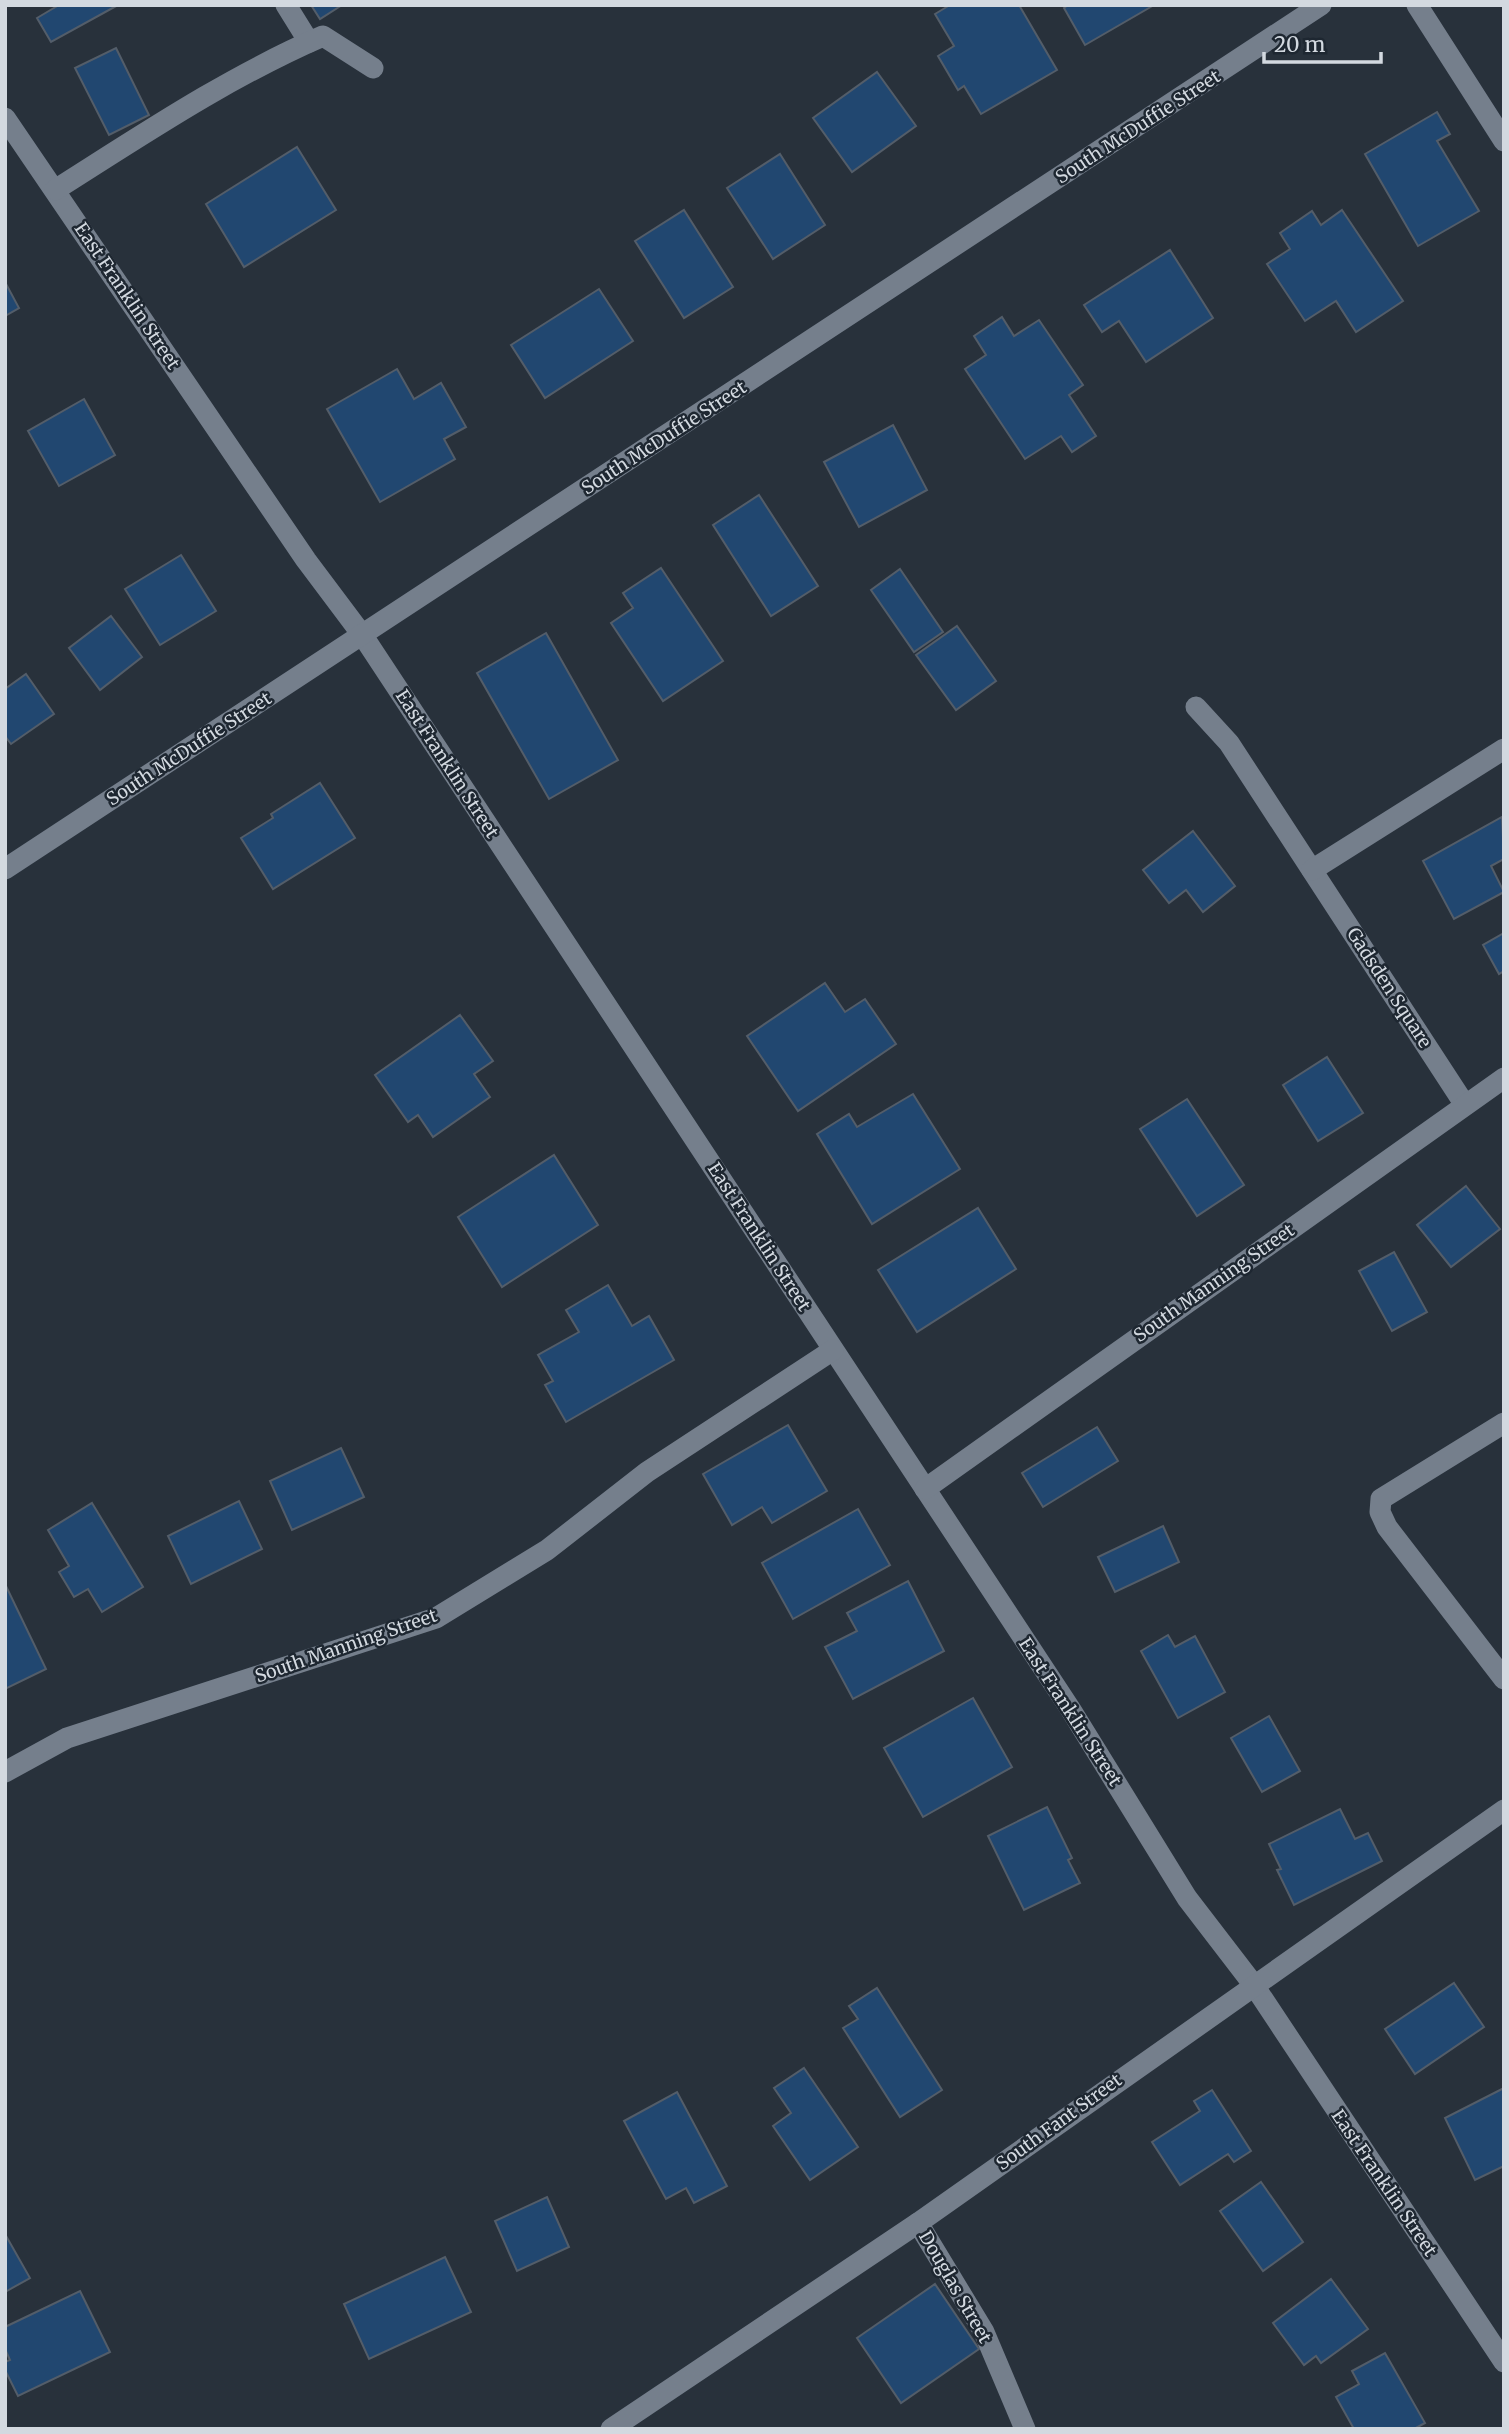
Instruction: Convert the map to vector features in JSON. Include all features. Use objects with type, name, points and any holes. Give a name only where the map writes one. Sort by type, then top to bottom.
[{"type":"street","points":[[286,5],[309,42]]},
{"type":"street","name":"South McDuffie Street","points":[[5,869],[1321,5]]},
{"type":"street","points":[[1417,5],[1504,141]]},
{"type":"street","points":[[55,190],[166,119],[274,56],[323,36],[373,68]]},
{"type":"street","name":"East Franklin Street","points":[[5,118],[306,561],[363,636],[1071,1710],[1187,1898],[1253,1984],[1504,2362]]},
{"type":"street","name":"Gadsden Square","points":[[1196,708],[1230,743],[1465,1105]]},
{"type":"street","points":[[1312,870],[1504,749]]},
{"type":"street","name":"South Manning Street","points":[[925,1489],[1504,1078]]},
{"type":"street","name":"South Manning Street","points":[[5,1772],[67,1738],[436,1618],[547,1550],[647,1472],[833,1350]]},
{"type":"street","points":[[1504,1423],[1381,1499],[1380,1512],[1387,1527],[1504,1679]]},
{"type":"street","name":"South Fant Street","points":[[611,2429],[918,2223],[1253,1984],[1504,1810]]},
{"type":"street","name":"Douglas Street","points":[[918,2223],[984,2332],[1025,2429]]},
{"type":"building","points":[[59,5],[118,5],[51,42],[37,18]]},
{"type":"building","points":[[311,5],[342,5],[320,19]]},
{"type":"building","points":[[950,5],[1019,5],[1057,70],[981,114],[964,86],[958,90],[938,56],[954,46],[935,14]]},
{"type":"building","points":[[1068,5],[1154,5],[1085,45],[1064,8]]},
{"type":"building","points":[[116,48],[149,115],[109,135],[75,68]]},
{"type":"building","points":[[877,72],[916,126],[852,172],[813,118]]},
{"type":"building","points":[[1437,112],[1450,134],[1437,141],[1479,211],[1418,246],[1365,154]]},
{"type":"building","points":[[297,147],[336,210],[244,267],[206,204]]},
{"type":"building","points":[[780,154],[825,225],[773,259],[727,188]]},
{"type":"building","points":[[684,210],[733,287],[684,318],[635,241]]},
{"type":"building","points":[[1342,210],[1403,301],[1356,332],[1336,301],[1305,321],[1267,264],[1290,249],[1280,233],[1312,211],[1321,225]]},
{"type":"building","points":[[1170,250],[1213,318],[1146,362],[1119,321],[1102,332],[1084,305]]},
{"type":"building","points":[[5,282],[19,308],[5,316]]},
{"type":"building","points":[[599,289],[633,341],[545,398],[511,345]]},
{"type":"building","points":[[1002,317],[1014,336],[1039,320],[1083,385],[1069,395],[1096,436],[1072,452],[1061,436],[1025,459],[965,369],[986,355],[974,336]]},
{"type":"building","points":[[397,369],[414,399],[441,383],[466,427],[444,439],[455,459],[380,502],[327,409]]},
{"type":"building","points":[[84,399],[115,455],[59,486],[28,431]]},
{"type":"building","points":[[893,425],[927,490],[859,527],[824,462]]},
{"type":"building","points":[[759,495],[818,586],[771,616],[713,525]]},
{"type":"building","points":[[181,555],[216,611],[160,645],[125,589]]},
{"type":"building","points":[[661,568],[723,661],[663,701],[611,623],[633,608],[623,593]]},
{"type":"building","points":[[900,569],[943,632],[914,652],[871,590]]},
{"type":"building","points":[[111,616],[142,657],[100,690],[69,648]]},
{"type":"building","points":[[957,626],[996,681],[956,710],[916,655]]},
{"type":"building","points":[[546,633],[618,760],[549,799],[477,673]]},
{"type":"building","points":[[26,674],[54,714],[11,744],[5,736],[5,689]]},
{"type":"building","points":[[320,783],[355,838],[273,889],[241,838],[273,818],[271,814]]},
{"type":"building","points":[[1502,817],[1504,859],[1491,866],[1504,892],[1454,919],[1423,861]]},
{"type":"building","points":[[1193,831],[1235,886],[1203,912],[1186,890],[1169,903],[1143,870]]},
{"type":"building","points":[[1504,933],[1504,971],[1499,974],[1483,945]]},
{"type":"building","points":[[825,983],[845,1012],[865,999],[896,1044],[798,1111],[747,1036]]},
{"type":"building","points":[[460,1015],[493,1061],[474,1074],[490,1097],[433,1137],[418,1115],[408,1122],[375,1075]]},
{"type":"building","points":[[1327,1057],[1363,1113],[1318,1141],[1283,1085]]},
{"type":"building","points":[[913,1094],[960,1169],[872,1224],[817,1134],[849,1114],[857,1127]]},
{"type":"building","points":[[1187,1099],[1244,1185],[1197,1216],[1140,1129]]},
{"type":"building","points":[[554,1155],[598,1225],[502,1287],[458,1217]]},
{"type":"building","points":[[1466,1186],[1500,1229],[1451,1267],[1417,1225]]},
{"type":"building","points":[[978,1208],[1016,1269],[917,1332],[878,1270]]},
{"type":"building","points":[[1394,1252],[1427,1312],[1392,1331],[1359,1271]]},
{"type":"building","points":[[608,1285],[632,1326],[649,1316],[674,1360],[566,1422],[545,1385],[553,1381],[538,1355],[579,1332],[566,1310]]},
{"type":"building","points":[[788,1425],[827,1491],[772,1523],[762,1507],[732,1525],[703,1474]]},
{"type":"building","points":[[1097,1427],[1118,1461],[1043,1507],[1022,1473]]},
{"type":"building","points":[[341,1448],[364,1497],[292,1530],[270,1481]]},
{"type":"building","points":[[239,1501],[262,1549],[191,1584],[168,1536]]},
{"type":"building","points":[[92,1503],[143,1587],[102,1612],[88,1589],[74,1597],[59,1572],[69,1566],[48,1530]]},
{"type":"building","points":[[858,1509],[890,1565],[793,1619],[762,1563]]},
{"type":"building","points":[[1163,1526],[1179,1562],[1115,1592],[1098,1557]]},
{"type":"building","points":[[908,1581],[944,1651],[853,1699],[825,1647],[857,1631],[847,1613]]},
{"type":"building","points":[[5,1584],[46,1669],[5,1689]]},
{"type":"building","points":[[1168,1635],[1175,1647],[1195,1636],[1225,1692],[1178,1718],[1141,1651]]},
{"type":"building","points":[[973,1698],[1012,1767],[923,1817],[884,1748]]},
{"type":"building","points":[[1269,1716],[1300,1771],[1262,1792],[1231,1738]]},
{"type":"building","points":[[1047,1807],[1072,1858],[1068,1860],[1080,1883],[1024,1910],[988,1836]]},
{"type":"building","points":[[1340,1809],[1355,1839],[1368,1833],[1382,1861],[1294,1905],[1277,1870],[1281,1869],[1269,1844]]},
{"type":"building","points":[[1454,1983],[1484,2027],[1415,2074],[1385,2029]]},
{"type":"building","points":[[877,1988],[942,2090],[900,2117],[843,2028],[858,2019],[849,2006]]},
{"type":"building","points":[[804,2068],[858,2147],[810,2180],[773,2126],[791,2113],[774,2088]]},
{"type":"building","points":[[1504,2088],[1504,2166],[1475,2180],[1445,2118]]},
{"type":"building","points":[[1212,2090],[1251,2151],[1234,2162],[1228,2154],[1180,2185],[1152,2142],[1200,2111],[1194,2101]]},
{"type":"building","points":[[677,2092],[727,2186],[694,2203],[686,2188],[666,2199],[624,2121]]},
{"type":"building","points":[[1261,2182],[1303,2242],[1263,2271],[1220,2211]]},
{"type":"building","points":[[547,2197],[569,2247],[517,2271],[495,2221]]},
{"type":"building","points":[[5,2234],[30,2278],[5,2292]]},
{"type":"building","points":[[445,2257],[471,2312],[369,2359],[344,2304]]},
{"type":"building","points":[[1331,2279],[1368,2329],[1321,2363],[1316,2356],[1304,2365],[1273,2323]]},
{"type":"building","points":[[935,2284],[979,2349],[901,2403],[857,2338]]},
{"type":"building","points":[[80,2291],[110,2352],[18,2396],[5,2370],[5,2362],[10,2360],[5,2349],[5,2327]]},
{"type":"building","points":[[1385,2353],[1425,2423],[1414,2429],[1354,2429],[1336,2397],[1359,2384],[1352,2371]]}]
